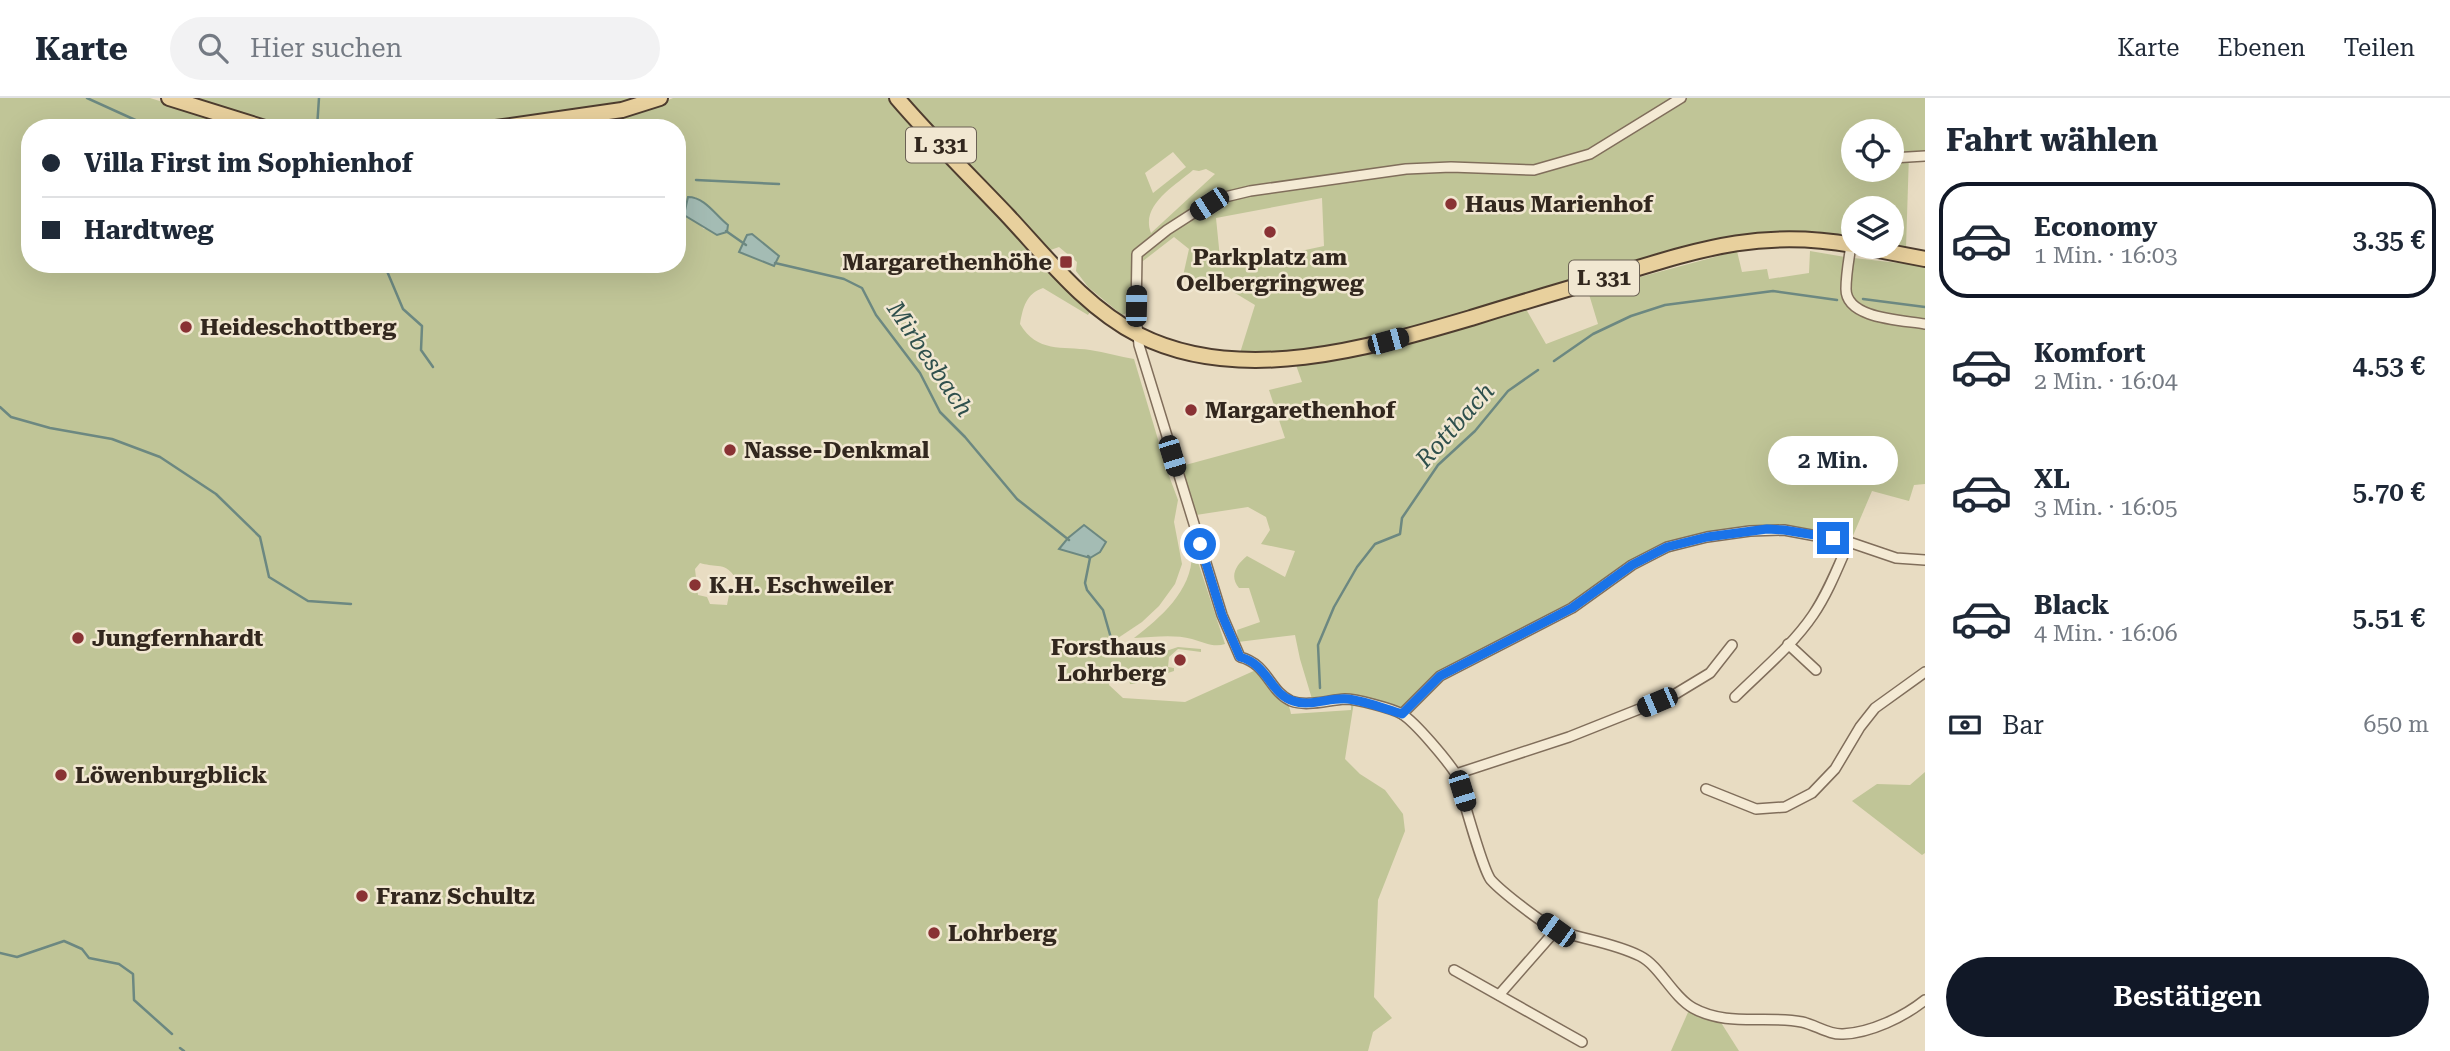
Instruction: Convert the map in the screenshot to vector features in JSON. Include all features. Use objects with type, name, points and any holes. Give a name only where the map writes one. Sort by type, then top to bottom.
[{"type":"main road","points":[[169,98],[236,119]]},
{"type":"main road","points":[[559,119],[622,110],[660,98]]},
{"type":"main road","name":"L 331","points":[[897,98],[1077,289],[1103,312],[1137,334],[1177,349],[1215,357],[1304,357],[1359,348],[1740,241],[1784,238],[1841,244]]},
{"type":"main road","name":"L 331","points":[[1904,255],[1925,259]]},
{"type":"street","points":[[1681,98],[1590,154],[1534,170],[1451,167],[1406,169],[1250,191],[1209,204],[1167,230],[1137,254],[1137,334],[1142,356],[1222,615],[1240,657],[1251,660],[1261,668],[1284,697],[1295,702],[1348,699],[1402,714],[1446,759],[1456,774],[1489,877],[1505,893],[1556,930],[1614,945],[1643,957],[1686,1004],[1718,1017],[1795,1021],[1841,1035],[1894,1020],[1909,1013],[1925,1000]]},
{"type":"street","points":[[1904,157],[1925,156]]},
{"type":"street","points":[[1853,259],[1846,291],[1851,305],[1863,313],[1925,324]]},
{"type":"street","points":[[1402,714],[1440,676],[1572,608],[1632,565],[1667,547],[1707,537],[1767,529],[1818,534],[1895,558],[1925,560]]},
{"type":"street","points":[[1735,697],[1812,617],[1826,594],[1849,542]]},
{"type":"street","points":[[1788,644],[1816,670]]},
{"type":"street","points":[[1456,774],[1569,737],[1672,696],[1710,673],[1732,645]]},
{"type":"street","points":[[1706,789],[1756,809],[1785,807],[1812,793],[1835,769],[1860,727],[1875,708],[1925,673]]},
{"type":"street","points":[[1499,995],[1556,930]]},
{"type":"street","points":[[1454,970],[1582,1042]]},
{"type":"green space","points":[[0,98],[150,98],[218,119],[21,119],[21,273],[686,273],[686,216],[704,229],[728,225],[695,197],[686,206],[686,119],[597,119],[638,113],[673,98],[891,98],[1048,266],[1071,295],[1091,310],[1088,315],[1043,288],[1029,298],[1024,307],[1020,324],[1027,333],[1042,344],[1134,359],[1178,500],[1174,522],[1182,564],[1175,584],[1159,606],[1142,622],[1115,640],[1118,645],[1163,641],[1166,651],[1178,647],[1201,649],[1201,652],[1178,649],[1169,657],[1168,667],[1174,668],[1174,671],[1134,684],[1130,684],[1128,675],[1111,674],[1109,685],[1123,698],[1185,702],[1258,669],[1283,696],[1291,714],[1351,710],[1351,702],[1354,702],[1345,759],[1360,774],[1385,790],[1403,814],[1405,831],[1378,900],[1374,997],[1392,1018],[1373,1032],[1368,1051],[0,1051]],"holes":[[[700,563],[727,568],[744,590],[729,595],[727,605],[710,604],[707,597],[698,595],[695,569]]]},
{"type":"green space","points":[[190,98],[645,98],[632,103],[518,119],[262,119]]},
{"type":"green space","points":[[904,98],[1925,98],[1925,153],[1909,154],[1906,248],[1904,196],[1841,196],[1841,235],[1812,231],[1758,234],[1359,345],[1295,357],[1240,353],[1255,305],[1220,284],[1183,276],[1189,249],[1174,237],[1143,261],[1131,259],[1131,307],[1129,312],[1122,315],[1088,287],[1076,271],[1077,262],[1059,247],[1045,252]],"holes":[[[1173,152],[1186,167],[1153,193],[1145,173]],[[1206,169],[1215,174],[1151,233],[1150,214],[1161,197],[1193,170]],[[1322,198],[1324,246],[1221,268],[1216,218]]]},
{"type":"green space","points":[[1737,251],[1742,272],[1767,269],[1769,279],[1809,273],[1810,251],[1841,256],[1841,259],[1925,266],[1925,484],[1914,485],[1909,501],[1872,491],[1852,538],[1781,528],[1706,538],[1634,567],[1512,644],[1442,676],[1404,714],[1347,695],[1312,699],[1295,635],[1238,642],[1237,630],[1260,622],[1249,588],[1239,588],[1236,584],[1234,575],[1237,567],[1247,556],[1285,577],[1295,551],[1261,544],[1270,530],[1266,517],[1248,507],[1196,515],[1178,467],[1285,438],[1269,390],[1302,382],[1296,365],[1360,355],[1526,309],[1546,344],[1598,324],[1588,291]]},
{"type":"green space","points":[[1195,553],[1225,644],[1213,645],[1192,639],[1163,636],[1134,638],[1154,622],[1181,592],[1191,567],[1192,554]]},
{"type":"green space","points":[[1925,772],[1925,853],[1922,855],[1852,801],[1877,784],[1910,785]]},
{"type":"green space","points":[[1689,1010],[1720,1021],[1739,1051],[1671,1051]]},
{"type":"water","points":[[688,197],[700,200],[728,225],[727,232],[717,235],[686,216]]},
{"type":"water","points":[[752,234],[779,256],[774,266],[739,252],[747,235]]},
{"type":"water","points":[[1084,525],[1106,542],[1100,552],[1090,558],[1059,549],[1068,538]]},
{"type":"waterway","name":"Mirbesbach","points":[[87,98],[133,119]]},
{"type":"waterway","points":[[318,119],[319,98]]},
{"type":"waterway","points":[[696,180],[779,184]]},
{"type":"waterway","name":"Mirbesbach","points":[[726,231],[746,245]]},
{"type":"waterway","name":"Mirbesbach","points":[[775,263],[844,279],[862,288],[876,315],[920,373],[940,412],[965,437],[1017,499],[1069,540]]},
{"type":"waterway","points":[[388,273],[403,309],[422,326],[421,350],[433,367]]},
{"type":"waterway","name":"Rottbach","points":[[1554,361],[1593,334],[1631,316],[1665,305],[1773,291],[1837,300]]},
{"type":"waterway","name":"Rottbach","points":[[1863,299],[1925,307]]},
{"type":"waterway","name":"Rottbach","points":[[1320,688],[1318,645],[1334,607],[1357,567],[1375,544],[1400,534],[1402,518],[1438,465],[1475,431],[1508,391],[1538,370]]},
{"type":"waterway","points":[[0,407],[11,417],[50,428],[112,439],[160,457],[216,494],[260,537],[269,577],[308,601],[351,604]]},
{"type":"waterway","name":"Mirbesbach","points":[[1088,556],[1090,558],[1085,583],[1087,590],[1103,610],[1111,638]]},
{"type":"waterway","name":"Mirbesbach","points":[[1095,656],[1095,652],[1113,644]]},
{"type":"waterway","points":[[0,953],[17,957],[64,941],[82,949],[89,958],[119,964],[133,974],[134,1000],[172,1034]]},
{"type":"waterway","points":[[180,1048],[184,1051]]},
{"type":"place","name":"Haus Marienhof","points":[[1451,204]]},
{"type":"place","name":"Parkplatz am Oelbergringweg","points":[[1270,232]]},
{"type":"place","name":"Margarethenhöhe","points":[[1066,262]]},
{"type":"place","name":"Heideschottberg","points":[[186,327]]},
{"type":"place","name":"Margarethenhof","points":[[1191,410]]},
{"type":"place","name":"Nasse-Denkmal","points":[[730,450]]},
{"type":"place","name":"K.H. Eschweiler","points":[[695,585]]},
{"type":"place","name":"Jungfernhardt","points":[[78,638]]},
{"type":"place","name":"Forsthaus Lohrberg","points":[[1180,660]]},
{"type":"place","name":"Löwenburgblick","points":[[61,775]]},
{"type":"place","name":"Franz Schultz","points":[[362,896]]},
{"type":"place","name":"Lohrberg","points":[[934,933]]},
{"type":"route","points":[[1200,544],[1222,615],[1240,657],[1251,660],[1261,668],[1284,697],[1295,702],[1309,703],[1348,699],[1402,714],[1440,676],[1572,608],[1632,565],[1667,547],[1707,537],[1767,529],[1833,538]]}]
